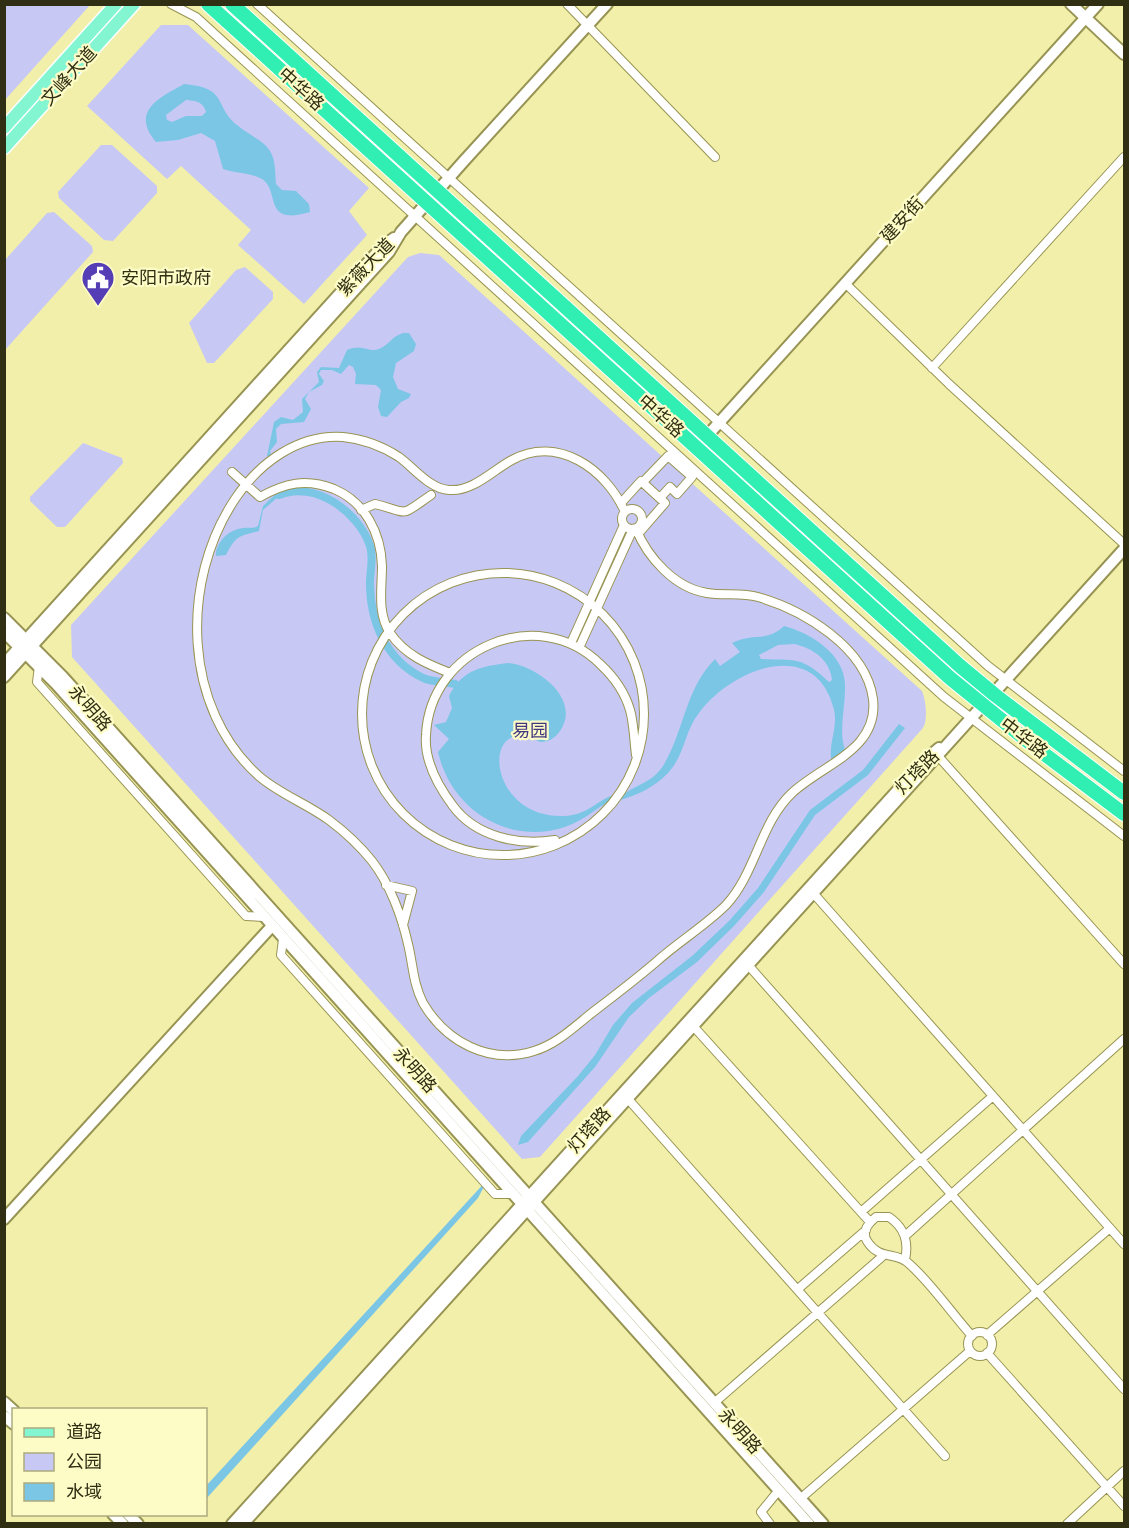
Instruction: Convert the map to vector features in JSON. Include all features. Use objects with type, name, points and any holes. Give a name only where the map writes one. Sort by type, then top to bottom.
[{"type":"highway","name":"中华路","points":[[208,4],[981,705],[1125,814]]},
{"type":"highway","name":"中华路","points":[[232,4],[992,693],[1125,793]]},
{"type":"main road","name":"文峰大道","points":[[4,128],[116,4]]},
{"type":"main road","name":"文峰大道","points":[[4,148],[134,4]]},
{"type":"street","points":[[171,4],[196,17],[944,697],[1125,836]]},
{"type":"street","points":[[257,4],[1005,680],[1125,771]]},
{"type":"street","points":[[567,4],[589,24],[715,158]]},
{"type":"street","name":"紫薇大道","points":[[4,676],[27,646],[382,247],[401,232],[607,4]]},
{"type":"street","points":[[1071,4],[1125,54]]},
{"type":"street","name":"建安街","points":[[707,436],[1098,4]]},
{"type":"street","points":[[933,368],[1125,157]]},
{"type":"street","points":[[845,283],[1125,547]]},
{"type":"street","points":[[624,525],[635,530],[654,560],[678,583],[704,593],[752,595],[786,607],[830,632],[849,652],[867,679],[873,701],[870,728],[863,740],[790,794],[771,820],[735,895],[717,914],[687,935],[628,988],[561,1038],[532,1052],[499,1055],[473,1050],[446,1032],[422,1001],[413,975],[409,946],[403,927],[379,870],[360,845],[329,820],[261,778],[233,747],[211,704],[201,670],[198,594],[203,565],[215,535],[245,484],[276,456],[302,442],[322,436],[368,441],[386,450],[431,483],[450,490],[472,485],[512,459],[535,450],[555,451],[574,457],[594,470],[611,487],[625,512]]},
{"type":"street","points":[[621,503],[641,480],[643,482],[668,456],[692,477],[677,494],[670,488],[660,498]]},
{"type":"street","points":[[232,472],[260,497],[279,487],[300,481],[326,486],[353,501],[371,520],[380,545],[382,568],[379,589],[389,632],[406,652],[446,680]]},
{"type":"street","points":[[635,530],[665,503],[643,482]]},
{"type":"street","points":[[361,510],[375,504],[400,513],[410,511],[431,495]]},
{"type":"street","points":[[571,643],[624,525],[622,518],[625,512],[631,509],[638,511],[642,517],[641,524],[635,530],[579,648]]},
{"type":"street","name":"灯塔路","points":[[232,1524],[694,1027],[1125,547]]},
{"type":"street","points":[[522,574],[552,582],[589,603],[612,623],[629,648],[638,672],[644,720],[642,743],[627,780],[612,805],[572,837],[540,851],[512,855],[476,856],[452,848],[416,825],[400,810],[373,770],[362,724],[362,702],[372,658],[397,621],[419,601],[472,576],[522,574]]},
{"type":"street","name":"永明路","points":[[4,618],[528,1203],[809,1524]]},
{"type":"street","name":"永明路","points":[[4,632],[27,646],[39,666],[514,1194],[528,1203],[823,1524]]},
{"type":"street","points":[[572,837],[535,843],[514,842],[486,833],[457,811],[440,789],[430,764],[426,736],[430,714],[446,680],[468,657],[501,639],[534,634],[571,643],[592,656],[616,683],[629,709],[637,756]]},
{"type":"street","name":"紫薇大道","points":[[4,664],[27,646]]},
{"type":"street","name":"灯塔路","points":[[243,1524],[926,759],[949,741]]},
{"type":"street","points":[[938,756],[1125,964]]},
{"type":"street","points":[[386,885],[412,891],[403,927]]},
{"type":"street","points":[[814,894],[1125,1244]]},
{"type":"street","points":[[4,1208],[268,922]]},
{"type":"street","points":[[4,1219],[268,922]]},
{"type":"street","points":[[749,966],[1125,1389]]},
{"type":"street","points":[[694,1027],[861,1212],[868,1226],[867,1241],[884,1255],[905,1260],[972,1336]]},
{"type":"street","points":[[905,1236],[1125,1039]]},
{"type":"street","points":[[861,1212],[993,1096]]},
{"type":"street","points":[[628,1099],[945,1456]]},
{"type":"street","points":[[798,1289],[876,1217],[889,1217],[905,1236],[908,1245],[905,1260]]},
{"type":"street","points":[[987,1335],[1110,1228]]},
{"type":"street","points":[[714,1403],[884,1255]]},
{"type":"street","points":[[980,1332],[987,1335],[992,1345],[987,1353],[978,1356],[970,1351],[968,1345],[972,1336],[980,1332]]},
{"type":"street","points":[[800,1499],[970,1351]]},
{"type":"street","points":[[987,1353],[1125,1506]]},
{"type":"street","points":[[1067,1524],[1125,1471]]},
{"type":"street","points":[[770,1524],[761,1512],[779,1490]]},
{"type":"green space","points":[[4,5],[90,5],[5,100]]},
{"type":"green space","points":[[161,25],[188,25],[369,188],[349,211],[367,235],[304,304],[238,245],[251,230],[181,166],[167,179],[87,106]]},
{"type":"green space","points":[[101,145],[112,145],[157,186],[157,193],[113,241],[104,240],[59,198],[58,192]]},
{"type":"green space","points":[[54,212],[92,246],[93,252],[5,350],[5,260],[47,213]]},
{"type":"green space","name":"易园","points":[[420,253],[439,255],[922,691],[925,705],[926,720],[923,728],[540,1157],[522,1159],[72,657],[71,625],[408,257]]},
{"type":"green space","points":[[245,267],[273,292],[273,299],[214,363],[207,363],[189,323],[236,270]]},
{"type":"green space","points":[[83,443],[122,458],[123,463],[65,527],[57,527],[30,501],[30,497]]},
{"type":"water","points":[[184,84],[208,89],[214,93],[230,118],[270,151],[276,184],[282,190],[296,191],[309,204],[310,212],[294,215],[284,214],[278,210],[266,183],[256,176],[223,169],[215,141],[201,133],[178,140],[156,142],[146,122],[147,114],[157,100]],"holes":[[[186,100],[201,104],[206,112],[202,116],[186,116],[172,122],[167,120],[166,115]]]},
{"type":"water","points":[[403,333],[409,333],[416,344],[414,351],[396,363],[393,377],[398,389],[411,394],[387,417],[381,416],[378,407],[381,390],[376,385],[355,384],[356,374],[353,367],[349,365],[341,374],[332,370],[321,370],[319,374],[324,381],[322,385],[309,392],[319,382],[317,372],[321,367],[339,368],[347,350],[357,347],[379,349]]},
{"type":"water","points":[[309,392],[305,399],[311,409],[304,422],[281,424],[276,429],[277,442],[270,451],[271,456],[267,456],[274,422],[281,417],[293,420],[303,412],[302,399]]},
{"type":"water","points":[[278,492],[278,497],[263,510],[259,531],[239,537],[226,555],[216,556],[218,546],[229,533],[258,526],[263,506]]},
{"type":"water","points":[[784,626],[805,634],[824,646],[839,663],[845,684],[842,734],[845,750],[831,759],[835,716],[824,687],[810,673],[792,666],[772,667],[751,673],[731,683],[713,697],[694,720],[678,759],[668,773],[645,790],[617,801],[652,777],[663,766],[697,684],[715,659],[720,666],[740,652],[732,643],[777,631]],"holes":[[[778,645],[801,646],[814,652],[824,661],[832,680],[829,682],[804,663],[761,659],[759,655]]]},
{"type":"water","points":[[509,663],[520,665],[543,677],[561,696],[565,707],[565,719],[554,738],[540,742],[521,736],[507,740],[500,752],[500,768],[506,785],[518,801],[538,812],[564,816],[586,810],[615,794],[606,804],[571,825],[547,831],[523,831],[500,825],[479,814],[461,798],[447,777],[438,752],[449,739],[434,725],[446,722],[452,708],[449,696],[460,680],[473,671]]},
{"type":"water","points":[[899,724],[905,728],[868,775],[815,815],[764,892],[734,926],[697,962],[649,998],[629,1017],[595,1067],[528,1142],[518,1145],[521,1136],[595,1055],[613,1025],[632,1003],[692,956],[729,921],[758,888],[810,810],[863,770]]},
{"type":"water","points":[[488,1179],[478,1198],[207,1498],[207,1485]]},
{"type":"waterway","points":[[279,495],[293,491],[307,492],[334,502],[346,511],[364,533],[370,546],[373,612],[390,650],[399,661],[423,678],[455,684]]},
{"type":"place","name":"安阳市政府","points":[[98,307]]}]
